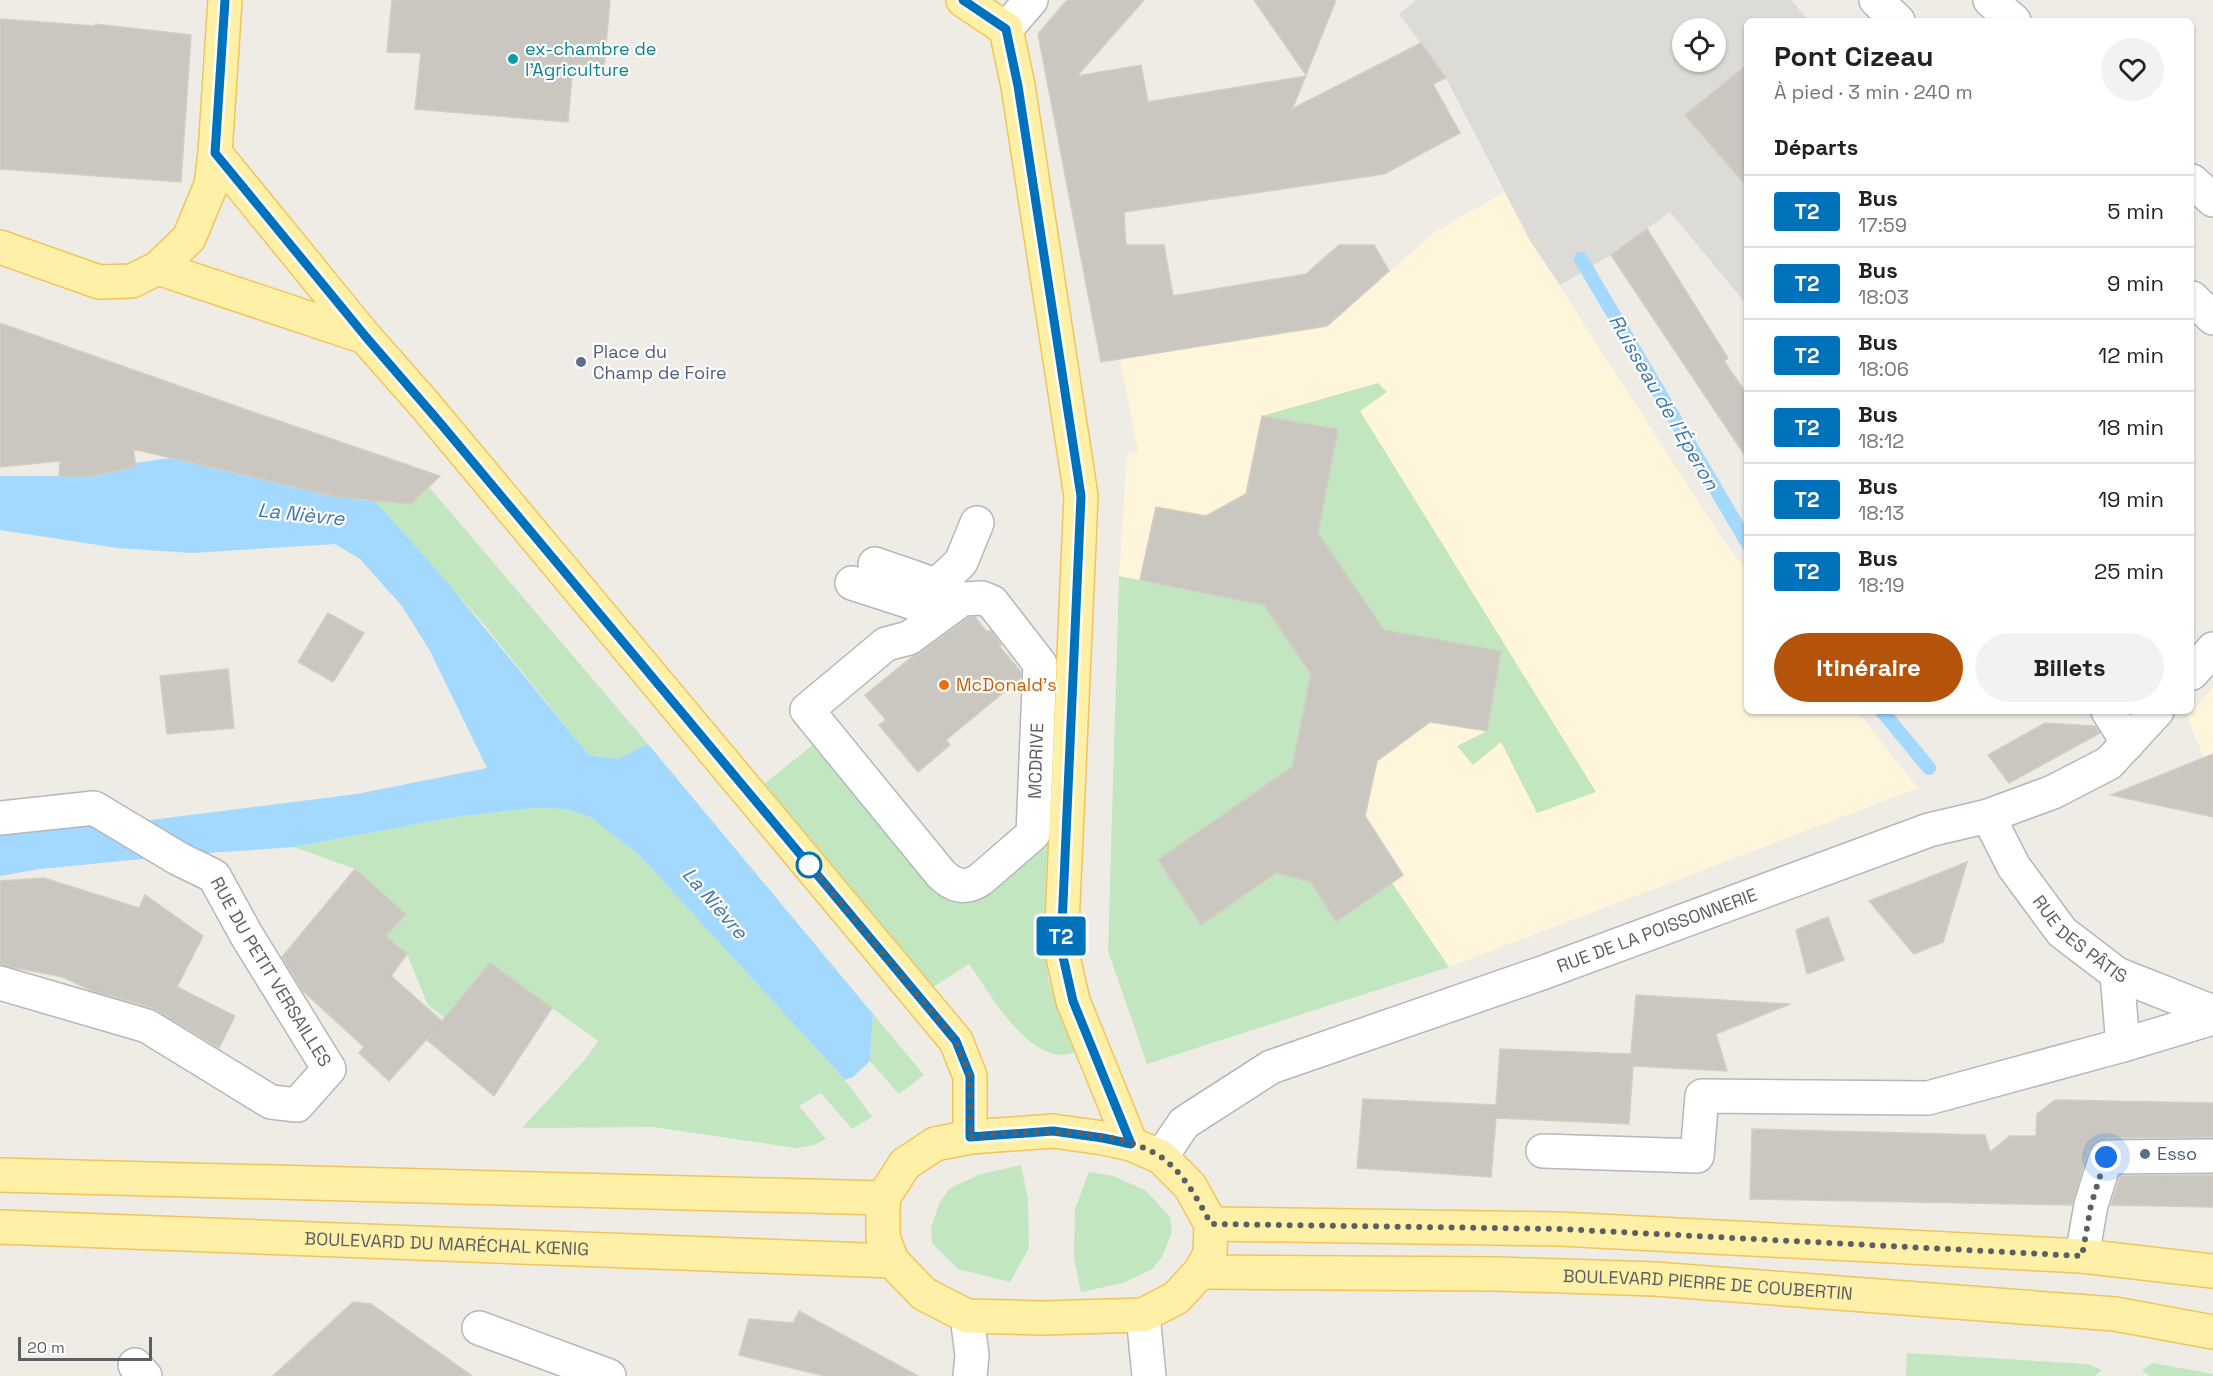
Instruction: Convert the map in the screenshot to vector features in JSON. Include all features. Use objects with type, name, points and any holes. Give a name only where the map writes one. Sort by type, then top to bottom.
[{"type":"main road","points":[[0,247],[99,282],[132,281],[158,268],[189,238],[211,185],[225,0]]},
{"type":"main road","points":[[963,0],[1006,29],[1018,86],[1081,496],[1061,948],[1073,1001],[1131,1144]]},
{"type":"main road","points":[[215,153],[366,337],[434,415],[956,1041],[970,1076],[970,1137]]},
{"type":"main road","points":[[158,268],[366,337]]},
{"type":"main road","points":[[1053,1131],[1131,1144],[1161,1157],[1190,1186],[1211,1224],[1210,1254],[1200,1272],[1176,1298],[1143,1314],[1042,1318],[967,1316],[924,1294],[892,1261],[883,1237],[883,1198],[905,1164],[935,1144],[970,1137],[1053,1131]]},
{"type":"main road","points":[[0,1174],[883,1198]]},
{"type":"main road","points":[[1211,1224],[1560,1229],[2082,1256],[2213,1271]]},
{"type":"main road","name":"BOULEVARD DU MARÉCHAL KŒNIG","points":[[0,1227],[892,1261]]},
{"type":"main road","name":"BOULEVARD PIERRE DE COUBERTIN","points":[[1200,1272],[1497,1274],[1655,1279],[2115,1314],[2213,1332]]},
{"type":"street","points":[[1006,29],[1031,0]]},
{"type":"street","points":[[1876,0],[1895,18]]},
{"type":"street","points":[[1990,0],[2011,18]]},
{"type":"street","points":[[2194,183],[2213,200]]},
{"type":"street","points":[[2194,300],[2213,318]]},
{"type":"street","points":[[864,573],[917,604],[961,562],[977,523]]},
{"type":"street","name":"MCDRIVE","points":[[982,598],[992,602],[1040,664],[1033,834],[972,886],[959,886],[950,882],[807,710],[886,644],[909,638],[962,599],[982,598]]},
{"type":"street","points":[[2194,671],[2213,649]]},
{"type":"street","points":[[2110,714],[2128,743]]},
{"type":"street","name":"RUE DE LA POISSONNERIE","points":[[1161,1157],[1184,1123],[1271,1067],[1542,973],[1929,830],[1988,816],[2053,792],[2109,762],[2154,714]]},
{"type":"street","name":"RUE DU PETIT VERSAILLES","points":[[0,818],[94,808],[179,859],[214,876],[247,936],[329,1069],[297,1105],[271,1102],[147,1026],[0,984]]},
{"type":"street","name":"RUE DES PÂTIS","points":[[1988,816],[2014,867],[2062,932],[2117,974],[2213,1012]]},
{"type":"street","points":[[2117,974],[2123,1045]]},
{"type":"street","points":[[1543,1151],[1697,1156],[1702,1096],[1928,1098],[2213,1018]]},
{"type":"street","points":[[2082,1256],[2091,1205],[2106,1157],[2213,1156]]},
{"type":"street","points":[[1143,1314],[1149,1376]]},
{"type":"street","points":[[967,1316],[972,1355],[970,1376]]},
{"type":"street","points":[[479,1328],[594,1373]]},
{"type":"shaded area","points":[[1416,0],[1791,0],[1806,18],[1744,18],[1744,301],[1670,212],[1611,255],[1560,285],[1531,242],[1446,78],[1399,14]]},
{"type":"shaded area","points":[[1504,192],[1531,242],[1723,540],[1744,567],[1744,714],[1859,714],[1918,788],[1449,967],[1147,1064],[1108,951],[1119,576],[1127,454],[1138,451],[1120,359],[1327,326],[1435,232]]},
{"type":"shaded area","points":[[2213,687],[2213,760],[2204,758],[2187,717],[2194,714],[2194,709]]},
{"type":"green space","points":[[1378,383],[1387,392],[1360,411],[1596,792],[1537,813],[1501,742],[1473,765],[1457,746],[1487,731],[1501,651],[1384,631],[1318,533],[1338,429],[1262,416]]},
{"type":"green space","points":[[429,487],[648,744],[618,759],[589,755],[482,622],[374,500],[411,504]]},
{"type":"green space","points":[[1119,576],[1264,605],[1311,674],[1292,767],[1158,860],[1201,925],[1276,873],[1311,882],[1336,922],[1392,883],[1449,967],[1147,1064],[1108,951]]},
{"type":"green space","points":[[819,740],[984,892],[1051,838],[1048,978],[1076,1052],[1059,1055],[1043,1050],[1028,1040],[1001,1010],[969,964],[930,989],[759,788]]},
{"type":"green space","points":[[535,808],[567,809],[590,817],[639,855],[845,1080],[872,1117],[852,1129],[821,1093],[799,1106],[826,1139],[814,1145],[796,1148],[653,1127],[522,1128],[583,1062],[598,1041],[490,963],[463,1031],[428,1005],[407,954],[386,936],[406,913],[355,869],[294,847],[455,817]]},
{"type":"green space","points":[[873,1014],[924,1075],[899,1094],[870,1061]]},
{"type":"green space","points":[[1021,1165],[1028,1199],[1029,1248],[1010,1282],[958,1269],[932,1243],[931,1227],[940,1202],[949,1189],[978,1175]]},
{"type":"green space","points":[[1089,1172],[1113,1176],[1145,1190],[1170,1217],[1172,1232],[1162,1257],[1152,1269],[1123,1283],[1081,1292],[1074,1258],[1075,1209]]},
{"type":"green space","points":[[1907,1353],[2087,1364],[2102,1370],[2095,1376],[1906,1376]]},
{"type":"green space","points":[[2153,1363],[2213,1374],[2213,1376],[2149,1376],[2142,1370]]},
{"type":"water","name":"La Nièvre","points":[[170,458],[329,495],[374,500],[442,576],[589,755],[618,759],[648,744],[873,1014],[870,1061],[853,1077],[845,1080],[639,855],[590,817],[567,809],[535,808],[455,817],[294,847],[40,869],[0,876],[0,836],[135,822],[357,794],[487,768],[430,651],[402,606],[360,559],[335,544],[192,553],[118,548],[0,530],[0,476],[93,476],[135,463]]},
{"type":"building","name":"ex-chambre de l'Agriculture","points":[[392,0],[610,0],[604,67],[573,65],[568,122],[415,109],[421,53],[387,52]]},
{"type":"building","points":[[1067,0],[1144,0],[1077,76],[1141,65],[1148,102],[1306,76],[1292,109],[1421,43],[1446,78],[1433,84],[1460,133],[1384,174],[1124,212],[1126,245],[1164,245],[1173,296],[1306,274],[1339,245],[1374,245],[1389,271],[1327,326],[1101,362],[1038,34]]},
{"type":"building","points":[[1254,0],[1336,0],[1306,75]]},
{"type":"building","points":[[0,19],[95,26],[95,24],[191,35],[181,182],[0,169]]},
{"type":"building","points":[[1744,67],[1744,183],[1685,115]]},
{"type":"building","points":[[1647,229],[1728,358],[1724,361],[1744,390],[1744,454],[1611,255]]},
{"type":"building","points":[[0,323],[440,476],[411,504],[338,497],[133,449],[136,467],[93,476],[59,476],[60,461],[0,467]]},
{"type":"building","points":[[1262,416],[1338,429],[1318,533],[1384,630],[1501,651],[1487,731],[1430,722],[1377,761],[1365,816],[1403,875],[1336,922],[1311,882],[1276,873],[1201,925],[1158,860],[1292,767],[1311,674],[1264,605],[1140,580],[1156,507],[1206,516],[1246,494]]},
{"type":"building","points":[[328,613],[364,633],[333,682],[298,662]]},
{"type":"building","name":"McDonald's","points":[[969,617],[975,617],[986,631],[991,631],[1001,645],[1000,647],[1021,672],[1021,678],[946,740],[950,745],[918,772],[879,725],[886,720],[865,695],[912,657]]},
{"type":"building","points":[[228,669],[234,728],[167,734],[160,676]]},
{"type":"building","points":[[2045,723],[2095,726],[2100,733],[2009,783],[1988,755]]},
{"type":"building","points":[[2213,754],[2213,817],[2111,795]]},
{"type":"building","points":[[1967,862],[1943,942],[1914,954],[1869,901]]},
{"type":"building","points":[[355,869],[406,914],[386,936],[407,954],[391,976],[442,1021],[490,963],[552,1008],[494,1096],[427,1040],[434,1031],[389,1081],[359,1053],[364,1047],[303,991],[282,957]]},
{"type":"building","points":[[44,878],[139,908],[145,895],[203,936],[177,987],[235,1016],[219,1048],[153,1008],[90,990],[63,977],[0,965],[0,881]]},
{"type":"building","points":[[1828,917],[1844,960],[1807,974],[1796,930]]},
{"type":"building","points":[[1636,995],[1790,1004],[1716,1034],[1727,1071],[1633,1066],[1629,1124],[1496,1118],[1491,1177],[1357,1168],[1363,1099],[1496,1105],[1500,1049],[1631,1054]]},
{"type":"building","points":[[2055,1100],[2213,1103],[2213,1137],[2106,1138],[2095,1142],[2088,1151],[2072,1205],[1750,1199],[1752,1129],[1985,1135],[1990,1152],[2010,1136],[2036,1136],[2037,1114]]},
{"type":"building","points":[[2213,1175],[2213,1207],[2111,1205],[2120,1176]]},
{"type":"building","points":[[353,1302],[371,1304],[472,1376],[273,1376]]},
{"type":"building","points":[[799,1311],[918,1376],[824,1376],[739,1355],[749,1319],[793,1323]]},
{"type":"waterway","name":"Ruisseau de l'Éperon","points":[[1581,259],[1744,537]]},
{"type":"waterway","name":"Ruisseau de l'Éperon","points":[[1884,714],[1929,768]]},
{"type":"bus line","name":"T2","points":[[225,0],[215,153],[366,337],[956,1041],[970,1076],[970,1137],[1009,1132],[1053,1131],[1131,1144],[1073,1001],[1061,948],[1081,496],[1018,86],[1006,29],[963,0]]},
{"type":"place","name":"ex-chambre de l'Agriculture","points":[[513,59]]},
{"type":"place","name":"Place du Champ de Foire","points":[[581,362]]},
{"type":"place","name":"McDonald's","points":[[944,685]]},
{"type":"place","name":"Esso","points":[[2145,1154]]},
{"type":"route","points":[[809,865],[804,859],[956,1041],[970,1076],[970,1137],[1009,1132],[1053,1131],[1131,1144],[1161,1157],[1190,1186],[1211,1224],[1560,1229],[2082,1256],[2091,1205],[2106,1157]]}]
